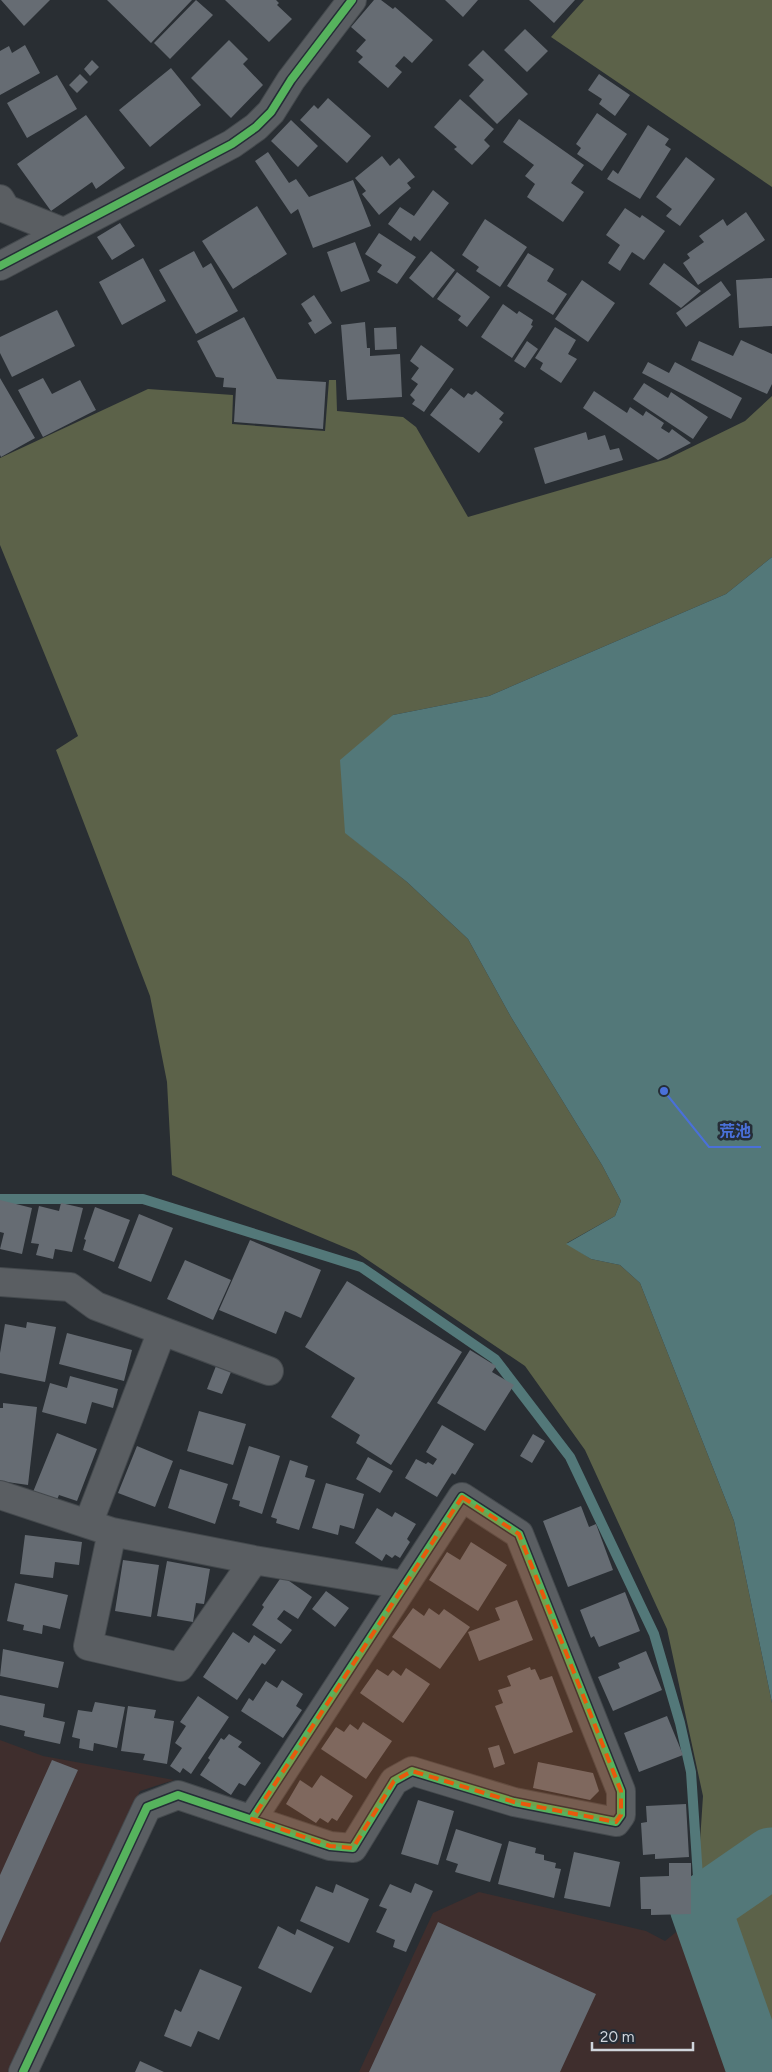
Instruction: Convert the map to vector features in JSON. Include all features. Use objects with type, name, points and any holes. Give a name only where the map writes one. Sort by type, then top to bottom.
[{"type":"street","points":[[0,266],[232,144],[256,127],[271,112],[291,80],[352,0]]},
{"type":"street","points":[[0,199],[6,208],[63,232]]},
{"type":"street","points":[[0,1282],[70,1287],[96,1306],[268,1371]]},
{"type":"street","points":[[162,1331],[100,1528],[88,1646],[180,1667],[254,1560]]},
{"type":"street","points":[[0,1495],[100,1528],[254,1560],[404,1584]]},
{"type":"street","points":[[23,2072],[147,1807],[178,1795],[330,1846],[353,1848],[394,1781],[412,1771],[514,1802],[616,1822],[621,1815],[621,1791],[519,1534],[462,1497],[252,1819]]},
{"type":"highlighted area","points":[[462,1497],[519,1534],[621,1791],[621,1815],[616,1822],[514,1802],[412,1771],[394,1781],[353,1848],[330,1846],[252,1819]]},
{"type":"shaded area","points":[[584,0],[772,0],[772,187],[551,37]]},
{"type":"shaded area","points":[[329,380],[336,380],[337,411],[403,417],[416,427],[468,517],[667,459],[745,421],[772,396],[772,557],[726,594],[489,696],[393,715],[346,833],[407,882],[468,939],[511,1017],[602,1165],[621,1201],[615,1216],[567,1243],[591,1259],[620,1265],[640,1283],[734,1521],[772,1703],[772,1832],[763,1852],[772,1859],[772,2072],[748,2072],[695,1917],[703,1796],[667,1629],[585,1450],[525,1366],[356,1252],[172,1175],[167,1082],[150,996],[56,750],[78,736],[0,545],[0,458],[148,389],[233,395],[232,424],[325,431]]},
{"type":"shaded area","points":[[772,557],[772,1703],[734,1521],[640,1283],[620,1265],[591,1259],[566,1244],[615,1216],[621,1201],[602,1165],[511,1017],[468,939],[407,882],[345,833],[340,760],[393,715],[489,696],[726,594]]},
{"type":"shaded area","points":[[0,1740],[43,1756],[174,1780],[140,1791],[8,2072],[0,2072]]},
{"type":"shaded area","points":[[479,1892],[646,1931],[665,1941],[695,1917],[748,2072],[359,2072],[433,1913]]},
{"type":"building","points":[[1,0],[50,0],[24,26]]},
{"type":"building","points":[[107,0],[192,0],[151,43]]},
{"type":"building","points":[[196,0],[213,15],[170,59],[154,43]]},
{"type":"building","points":[[225,0],[276,0],[279,3],[277,5],[292,19],[269,42]]},
{"type":"building","points":[[374,0],[381,0],[393,9],[395,7],[433,40],[412,63],[404,56],[395,66],[402,72],[388,88],[358,62],[363,57],[356,51],[366,40],[351,27]]},
{"type":"building","points":[[445,0],[478,0],[463,17]]},
{"type":"building","points":[[529,0],[575,0],[554,23]]},
{"type":"building","points":[[525,29],[548,51],[527,72],[504,50]]},
{"type":"building","points":[[229,40],[248,59],[243,64],[263,85],[231,118],[191,78]]},
{"type":"building","points":[[25,45],[40,73],[0,95],[0,51],[9,46],[12,53]]},
{"type":"building","points":[[483,50],[528,94],[497,124],[469,96],[484,80],[468,65]]},
{"type":"building","points":[[92,60],[99,67],[90,76],[84,69]]},
{"type":"building","points":[[171,68],[201,105],[150,147],[119,110]]},
{"type":"building","points":[[80,74],[88,82],[77,93],[69,85]]},
{"type":"building","points":[[599,74],[630,95],[615,116],[599,104],[602,99],[588,90]]},
{"type":"building","points":[[57,75],[77,109],[27,138],[7,103]]},
{"type":"building","points":[[328,98],[371,136],[347,163],[300,120],[314,105],[318,109]]},
{"type":"building","points":[[460,99],[494,129],[484,140],[490,146],[472,165],[454,149],[457,147],[434,127]]},
{"type":"building","points":[[597,113],[627,134],[602,171],[577,154],[581,148],[576,144]]},
{"type":"building","points":[[86,115],[125,168],[96,189],[92,182],[51,211],[17,164]]},
{"type":"building","points":[[519,119],[584,165],[571,183],[584,192],[563,222],[527,197],[535,184],[525,176],[534,165],[503,142]]},
{"type":"building","points":[[291,120],[318,146],[298,167],[271,141]]},
{"type":"building","points":[[648,125],[669,139],[665,145],[671,149],[640,199],[607,179],[613,170],[618,174]]},
{"type":"building","points":[[268,152],[289,183],[296,179],[309,197],[353,180],[371,226],[313,248],[298,209],[291,214],[255,161]]},
{"type":"building","points":[[382,156],[390,166],[399,158],[415,177],[407,183],[411,188],[379,215],[362,194],[366,191],[355,178]]},
{"type":"building","points":[[686,157],[715,179],[680,226],[666,216],[672,209],[656,197]]},
{"type":"building","points":[[433,190],[449,203],[420,241],[414,236],[411,241],[388,224],[400,207],[414,216]]},
{"type":"building","points":[[257,206],[287,254],[233,289],[202,241]]},
{"type":"building","points":[[625,208],[640,218],[642,215],[665,231],[644,260],[632,252],[620,271],[608,263],[620,245],[606,235]]},
{"type":"building","points":[[746,212],[765,240],[698,285],[683,263],[690,258],[687,254],[704,242],[699,236],[723,219],[727,226]]},
{"type":"building","points":[[485,219],[527,247],[500,287],[476,271],[479,267],[462,255]]},
{"type":"building","points":[[120,223],[135,246],[112,260],[97,237]]},
{"type":"building","points":[[379,233],[416,257],[397,284],[377,272],[382,265],[365,254]]},
{"type":"building","points":[[355,242],[370,281],[341,292],[327,252]]},
{"type":"building","points":[[194,251],[203,268],[211,263],[238,311],[196,334],[159,270]]},
{"type":"building","points":[[431,251],[455,270],[433,298],[409,278]]},
{"type":"building","points":[[528,253],[554,269],[547,281],[567,294],[553,315],[507,286]]},
{"type":"building","points":[[143,258],[166,301],[122,325],[99,282]]},
{"type":"building","points":[[664,263],[701,291],[681,308],[649,284]]},
{"type":"building","points":[[457,272],[490,297],[467,327],[458,320],[461,316],[437,299]]},
{"type":"building","points":[[772,278],[772,326],[739,328],[736,280]]},
{"type":"building","points":[[582,280],[615,303],[588,342],[555,319]]},
{"type":"building","points":[[721,281],[731,295],[686,327],[676,313]]},
{"type":"building","points":[[314,295],[332,323],[315,334],[308,323],[312,321],[301,304]]},
{"type":"building","points":[[503,304],[517,314],[519,311],[533,320],[531,325],[533,326],[512,358],[481,337]]},
{"type":"building","points":[[57,310],[75,346],[12,377],[0,353],[0,337]]},
{"type":"building","points":[[244,317],[277,379],[326,382],[323,429],[234,422],[236,388],[223,387],[224,378],[216,377],[197,341]]},
{"type":"building","points":[[365,322],[367,348],[370,348],[370,356],[400,354],[402,397],[347,400],[341,325]]},
{"type":"building","points":[[396,327],[397,349],[375,350],[374,328]]},
{"type":"building","points":[[555,327],[576,340],[568,354],[577,359],[561,383],[540,369],[543,363],[535,358]]},
{"type":"building","points":[[741,340],[772,354],[772,384],[767,394],[691,360],[699,341],[733,356]]},
{"type":"building","points":[[527,341],[538,349],[525,368],[514,361]]},
{"type":"building","points":[[421,345],[454,369],[424,412],[412,404],[415,400],[410,395],[418,384],[411,379],[419,368],[410,361]]},
{"type":"building","points":[[648,362],[669,373],[675,362],[742,398],[731,419],[642,373]]},
{"type":"building","points":[[0,378],[35,438],[1,457],[0,455]]},
{"type":"building","points":[[43,378],[52,394],[80,380],[96,410],[43,437],[18,390]]},
{"type":"building","points":[[644,383],[668,398],[671,392],[708,417],[693,439],[633,399]]},
{"type":"building","points":[[451,388],[464,398],[468,393],[472,395],[476,391],[504,413],[499,419],[503,422],[479,453],[430,415]]},
{"type":"building","points":[[594,391],[627,413],[630,407],[643,416],[646,411],[664,423],[661,428],[669,433],[672,429],[691,443],[658,460],[583,408]]},
{"type":"building","points":[[586,432],[588,440],[605,435],[610,450],[619,448],[623,460],[545,484],[534,448]]},
{"type":"building","points":[[0,1200],[32,1208],[22,1254],[0,1249],[4,1233],[0,1232]]},
{"type":"building","points":[[61,1203],[83,1208],[72,1252],[55,1249],[53,1259],[36,1255],[39,1244],[31,1243],[39,1206],[59,1211]]},
{"type":"building","points":[[95,1207],[130,1220],[114,1262],[83,1250],[86,1240],[84,1239]]},
{"type":"building","points":[[139,1214],[173,1228],[151,1282],[118,1268]]},
{"type":"building","points":[[250,1240],[321,1270],[301,1318],[285,1311],[276,1334],[219,1310]]},
{"type":"building","points":[[185,1260],[231,1280],[213,1320],[167,1299]]},
{"type":"building","points":[[347,1281],[462,1352],[391,1465],[356,1443],[360,1435],[331,1417],[355,1378],[305,1347]]},
{"type":"building","points":[[27,1322],[56,1327],[45,1382],[0,1373],[0,1353],[5,1324],[26,1328]]},
{"type":"building","points":[[67,1333],[132,1350],[124,1381],[59,1364]]},
{"type":"building","points":[[470,1350],[496,1366],[492,1372],[514,1385],[485,1431],[437,1403]]},
{"type":"building","points":[[216,1366],[231,1372],[222,1394],[207,1389]]},
{"type":"building","points":[[70,1376],[118,1389],[113,1408],[92,1402],[86,1424],[42,1412],[50,1383],[67,1388]]},
{"type":"building","points":[[3,1403],[37,1407],[28,1485],[0,1481],[0,1408],[3,1408]]},
{"type":"building","points":[[199,1411],[246,1424],[233,1465],[187,1451]]},
{"type":"building","points":[[442,1425],[474,1444],[455,1475],[452,1473],[437,1497],[405,1478],[416,1459],[433,1465],[437,1459],[426,1452]]},
{"type":"building","points":[[57,1433],[97,1449],[77,1501],[59,1495],[56,1502],[33,1492]]},
{"type":"building","points":[[533,1434],[545,1441],[532,1463],[520,1456]]},
{"type":"building","points":[[137,1446],[173,1461],[155,1507],[118,1493]]},
{"type":"building","points":[[249,1446],[280,1456],[262,1514],[239,1506],[240,1501],[232,1499]]},
{"type":"building","points":[[368,1457],[393,1471],[380,1493],[356,1479]]},
{"type":"building","points":[[290,1460],[308,1466],[305,1477],[315,1480],[299,1530],[276,1523],[277,1519],[271,1517]]},
{"type":"building","points":[[180,1469],[228,1484],[215,1524],[168,1508]]},
{"type":"building","points":[[326,1483],[364,1494],[354,1529],[340,1525],[338,1535],[312,1528]]},
{"type":"building","points":[[581,1506],[589,1527],[596,1524],[613,1570],[568,1587],[543,1521]]},
{"type":"building","points":[[377,1508],[392,1517],[395,1512],[416,1524],[407,1539],[410,1542],[400,1558],[395,1555],[392,1558],[386,1554],[382,1561],[355,1543]]},
{"type":"building","points":[[25,1535],[82,1542],[79,1565],[55,1562],[53,1578],[20,1574]]},
{"type":"building","points":[[471,1542],[507,1565],[478,1611],[429,1580],[447,1552],[460,1560]]},
{"type":"building","points":[[123,1560],[159,1565],[151,1617],[115,1611]]},
{"type":"building","points":[[167,1561],[210,1569],[204,1604],[196,1603],[193,1622],[157,1616]]},
{"type":"building","points":[[282,1576],[312,1597],[298,1619],[284,1610],[277,1619],[292,1630],[281,1644],[252,1625],[264,1607],[262,1605]]},
{"type":"building","points":[[15,1583],[68,1595],[60,1629],[43,1625],[42,1634],[23,1630],[24,1625],[7,1621]]},
{"type":"building","points":[[326,1591],[349,1608],[335,1627],[312,1609]]},
{"type":"building","points":[[625,1592],[640,1631],[599,1647],[594,1636],[591,1638],[580,1610]]},
{"type":"building","points":[[517,1600],[533,1640],[479,1661],[468,1632],[500,1620],[495,1608]]},
{"type":"building","points":[[413,1608],[424,1616],[429,1608],[439,1615],[444,1609],[470,1627],[440,1669],[392,1637]]},
{"type":"building","points":[[233,1632],[249,1643],[254,1635],[276,1650],[265,1665],[262,1663],[237,1700],[203,1677]]},
{"type":"building","points":[[3,1649],[64,1662],[58,1688],[0,1676]]},
{"type":"building","points":[[646,1651],[662,1690],[613,1711],[598,1677],[620,1668],[618,1663]]},
{"type":"building","points":[[530,1667],[531,1670],[535,1669],[540,1680],[552,1676],[573,1732],[514,1754],[495,1706],[503,1703],[498,1690],[511,1686],[507,1676]]},
{"type":"building","points":[[406,1668],[430,1684],[403,1723],[360,1693],[377,1669],[388,1676],[393,1670],[401,1676]]},
{"type":"building","points":[[282,1680],[303,1694],[296,1706],[302,1710],[283,1738],[241,1711],[249,1698],[253,1701],[266,1681],[277,1688]]},
{"type":"building","points":[[0,1695],[45,1704],[43,1717],[65,1722],[60,1744],[24,1736],[25,1731],[0,1725]]},
{"type":"building","points":[[198,1696],[229,1717],[191,1774],[183,1768],[180,1773],[170,1766],[182,1748],[175,1743],[186,1726],[180,1722]]},
{"type":"building","points":[[95,1702],[125,1707],[117,1748],[94,1743],[93,1751],[79,1748],[80,1739],[72,1737],[78,1710],[92,1712]]},
{"type":"building","points":[[128,1706],[156,1710],[154,1718],[174,1721],[167,1764],[143,1760],[145,1754],[121,1751]]},
{"type":"building","points":[[667,1716],[683,1755],[639,1772],[624,1733]]},
{"type":"building","points":[[363,1722],[392,1741],[366,1779],[321,1749],[336,1727],[344,1732],[350,1724],[358,1730]]},
{"type":"building","points":[[229,1734],[242,1742],[238,1747],[261,1763],[245,1786],[239,1783],[231,1795],[200,1775],[221,1738],[224,1740]]},
{"type":"building","points":[[499,1745],[505,1764],[494,1768],[488,1748]]},
{"type":"building","points":[[52,1760],[78,1770],[0,1943],[0,1875]]},
{"type":"building","points":[[538,1762],[593,1773],[599,1791],[590,1800],[533,1788]]},
{"type":"building","points":[[321,1775],[353,1796],[337,1821],[332,1818],[328,1823],[320,1818],[316,1823],[286,1804],[300,1780],[312,1788]]},
{"type":"building","points":[[418,1800],[454,1811],[438,1865],[401,1854]]},
{"type":"building","points":[[686,1804],[689,1857],[655,1859],[655,1854],[643,1855],[641,1823],[647,1822],[646,1806]]},
{"type":"building","points":[[456,1829],[502,1844],[490,1882],[455,1872],[458,1864],[446,1860]]},
{"type":"building","points":[[509,1841],[536,1848],[535,1853],[544,1855],[544,1860],[556,1863],[555,1868],[561,1869],[554,1898],[498,1884]]},
{"type":"building","points":[[574,1852],[620,1862],[610,1907],[564,1898]]},
{"type":"building","points":[[669,1863],[691,1863],[691,1914],[651,1915],[651,1909],[641,1909],[640,1877],[669,1876]]},
{"type":"building","points":[[415,1883],[433,1891],[406,1952],[393,1947],[395,1940],[376,1932],[387,1909],[379,1906],[390,1884],[411,1893]]},
{"type":"building","points":[[336,1884],[369,1899],[349,1943],[300,1921],[316,1886],[333,1893]]},
{"type":"building","points":[[438,1922],[596,1994],[560,2072],[369,2072]]},
{"type":"building","points":[[278,1926],[295,1935],[297,1929],[334,1947],[311,1993],[258,1968]]},
{"type":"building","points":[[200,1969],[242,1987],[219,2040],[198,2031],[191,2047],[164,2036],[175,2009],[181,2012]]},
{"type":"building","points":[[140,2061],[164,2072],[135,2072]]},
{"type":"waterway","points":[[0,1199],[143,1199],[361,1267],[495,1359],[570,1457],[654,1634],[680,1723],[691,1772],[700,1907]]},
{"type":"waterway","points":[[758,2072],[700,1907],[771,1858]]},
{"type":"cycle path","points":[[0,266],[232,144],[256,127],[271,112],[291,80],[352,0]]},
{"type":"cycle path","points":[[23,2072],[147,1807],[178,1795],[330,1846],[353,1848],[394,1781],[412,1771],[514,1802],[616,1822],[621,1815],[621,1791],[519,1534],[462,1497],[252,1819]]},
{"type":"place","name":"荒池","points":[[664,1091]]}]
